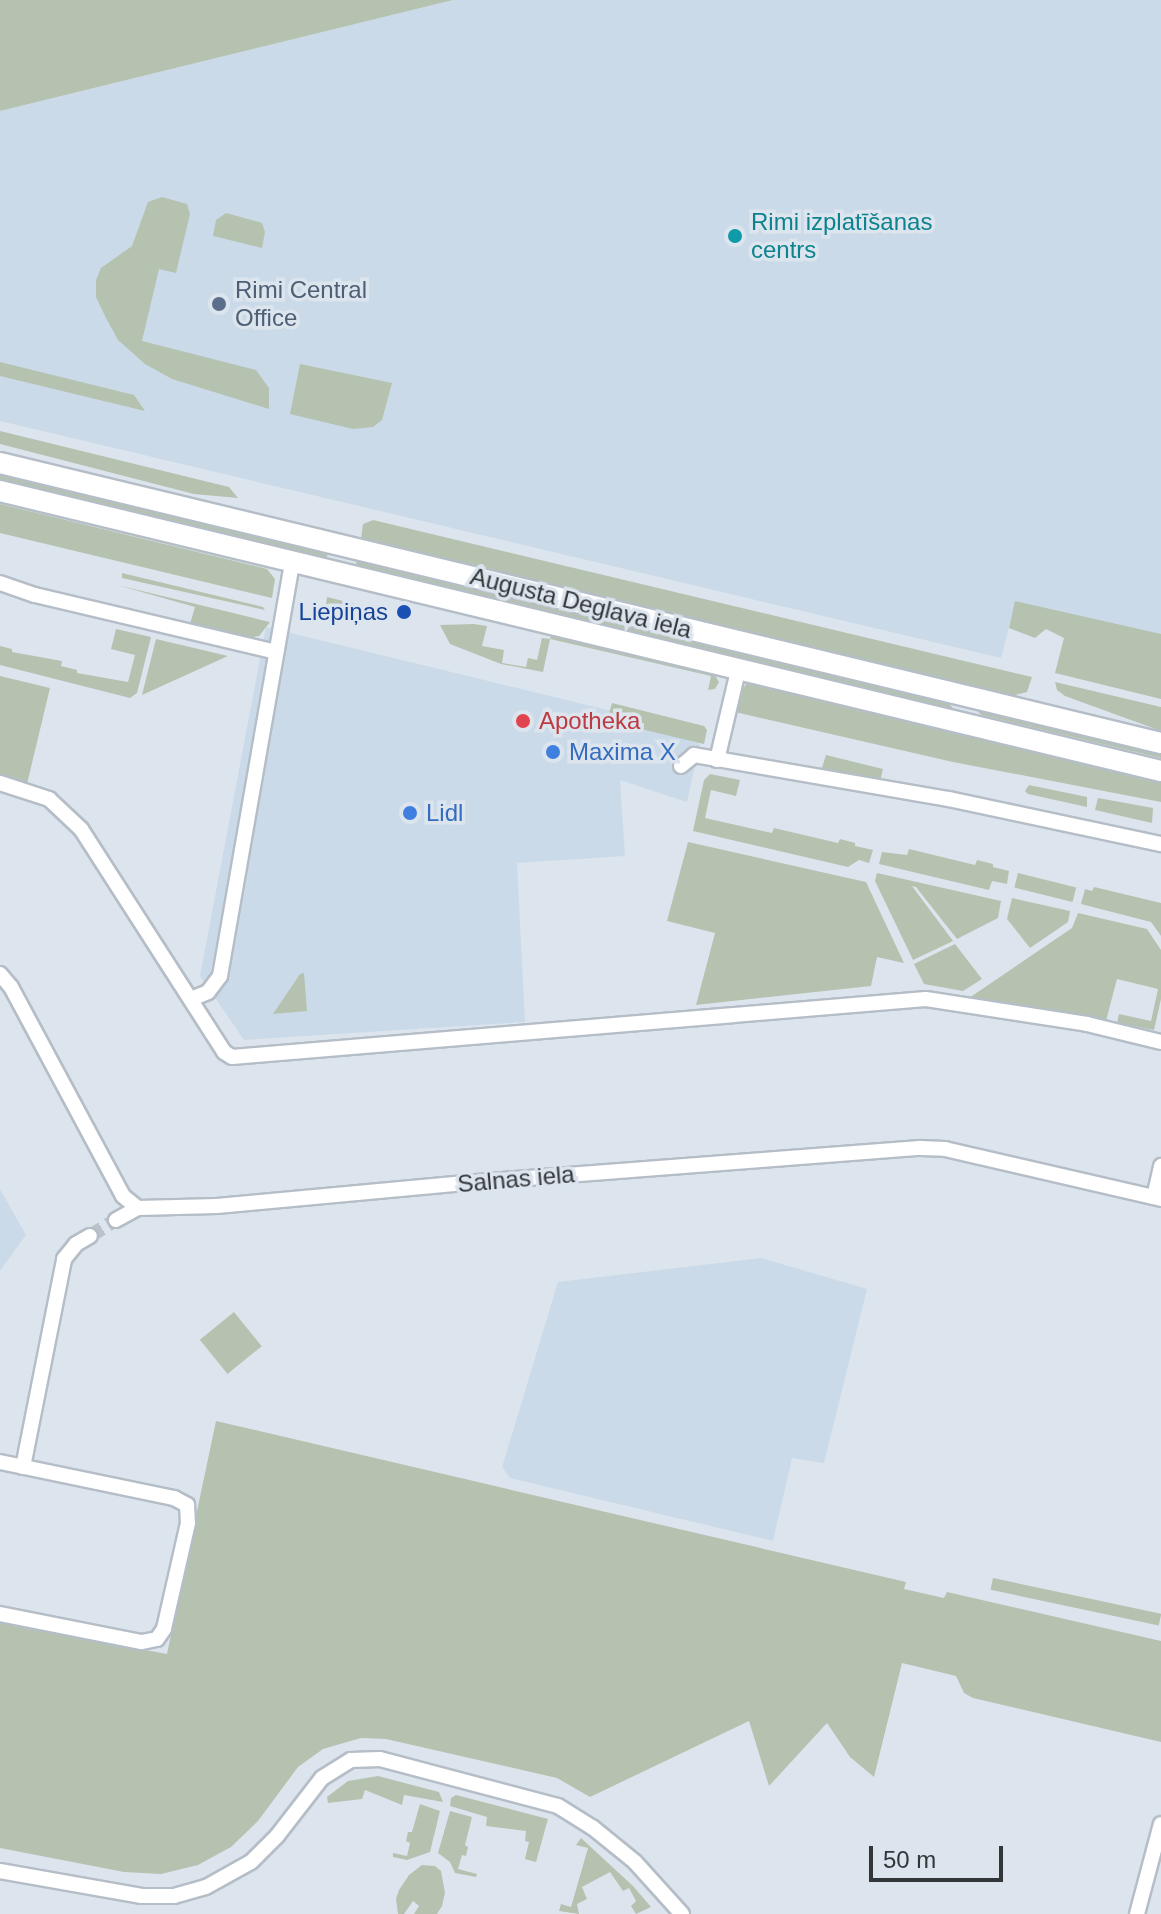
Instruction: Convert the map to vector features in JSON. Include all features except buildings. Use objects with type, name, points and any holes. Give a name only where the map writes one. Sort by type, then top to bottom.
[{"type":"main road","name":"Augusta Deglava iela","points":[[0,463],[1161,743]]},
{"type":"main road","name":"Augusta Deglava iela","points":[[0,491],[1161,771]]},
{"type":"street","points":[[191,999],[208,992],[220,976],[292,562]]},
{"type":"street","points":[[0,583],[35,595],[276,652]]},
{"type":"street","points":[[717,760],[738,671]]},
{"type":"street","points":[[681,766],[689,756],[717,760],[949,799],[1161,844]]},
{"type":"street","points":[[0,783],[39,795],[65,810],[81,829],[224,1052],[232,1057],[926,999],[1075,1022],[1161,1042]]},
{"type":"street","points":[[0,974],[11,987],[123,1196],[138,1208],[116,1220]]},
{"type":"street","name":"Salnas iela","points":[[138,1208],[217,1206],[476,1182],[920,1148],[945,1149],[1157,1198]]},
{"type":"street","points":[[1157,1198],[1161,1166]]},
{"type":"street","points":[[23,1467],[64,1259],[76,1244],[90,1236]]},
{"type":"street","points":[[0,1462],[174,1498],[187,1505],[188,1523],[164,1629],[157,1639],[141,1642],[0,1614]]},
{"type":"street","points":[[0,1871],[142,1896],[174,1896],[206,1887],[251,1862],[277,1836],[322,1778],[351,1760],[380,1759],[558,1806],[614,1843],[682,1914]]},
{"type":"street","points":[[1137,1914],[1161,1824]]},
{"type":"shaded area","points":[[453,0],[1161,0],[1161,637],[1015,604],[1001,658],[0,421],[0,111]]},
{"type":"shaded area","points":[[266,627],[702,733],[687,802],[620,780],[625,856],[517,863],[525,1022],[244,1040],[200,976]]},
{"type":"shaded area","points":[[0,1189],[26,1235],[0,1271]]},
{"type":"shaded area","points":[[761,1258],[867,1289],[824,1463],[792,1458],[773,1541],[510,1478],[502,1467],[558,1282]]},
{"type":"green space","points":[[0,0],[453,0],[0,111]]},
{"type":"green space","points":[[162,197],[187,204],[190,214],[176,273],[159,269],[142,341],[256,370],[269,388],[269,409],[172,379],[145,364],[118,340],[106,318],[96,297],[96,280],[101,268],[132,246],[148,202]]},
{"type":"green space","points":[[226,213],[262,223],[265,232],[262,248],[213,236],[216,220]]},
{"type":"green space","points":[[0,362],[134,395],[145,411],[0,376]]},
{"type":"green space","points":[[300,364],[392,383],[382,420],[373,427],[353,429],[290,414]]},
{"type":"green space","points":[[0,431],[229,487],[238,498],[194,494],[0,444]]},
{"type":"green space","points":[[0,467],[328,553],[326,561],[0,482]]},
{"type":"green space","points":[[0,504],[267,569],[275,579],[272,598],[0,533]]},
{"type":"green space","points":[[373,520],[1032,677],[1027,692],[1011,696],[361,539],[363,524]]},
{"type":"green space","points":[[357,560],[948,703],[953,708],[948,710],[355,568]]},
{"type":"green space","points":[[122,573],[263,607],[265,610],[122,578]]},
{"type":"green space","points":[[117,585],[270,622],[259,636],[246,638],[190,624],[195,607]]},
{"type":"green space","points":[[327,597],[380,610],[361,621],[325,613]]},
{"type":"green space","points":[[1015,601],[1161,634],[1161,699],[1055,673],[1064,638],[1046,629],[1035,638],[1009,628]]},
{"type":"green space","points":[[440,625],[487,626],[482,646],[504,650],[502,663],[526,667],[528,658],[537,660],[542,638],[550,639],[543,672],[501,664],[450,644]]},
{"type":"green space","points":[[116,629],[151,637],[137,693],[130,698],[0,665],[0,646],[12,649],[12,652],[62,661],[61,666],[77,670],[77,673],[128,682],[135,655],[111,649]]},
{"type":"green space","points":[[551,636],[714,674],[719,682],[715,689],[708,690],[711,676],[550,639]]},
{"type":"green space","points":[[156,639],[228,656],[142,695]]},
{"type":"green space","points":[[0,676],[50,688],[27,784],[0,775]]},
{"type":"green space","points":[[1055,682],[1161,707],[1161,731],[1065,696],[1057,690]]},
{"type":"green space","points":[[747,683],[1161,782],[1161,802],[953,762],[735,712],[739,694]]},
{"type":"green space","points":[[612,703],[704,726],[707,730],[704,744],[607,721]]},
{"type":"green space","points":[[982,710],[1161,752],[1161,758],[982,715],[978,712]]},
{"type":"green space","points":[[826,755],[883,769],[880,781],[821,771]]},
{"type":"green space","points":[[710,774],[740,780],[736,796],[711,790],[705,818],[772,833],[774,828],[838,843],[840,839],[855,843],[855,846],[873,850],[869,863],[859,860],[848,867],[693,831],[704,780]]},
{"type":"green space","points":[[1029,785],[1087,797],[1087,807],[1028,794],[1025,791]]},
{"type":"green space","points":[[1098,798],[1153,808],[1152,823],[1095,810]]},
{"type":"green space","points":[[688,842],[866,882],[904,963],[877,957],[871,986],[696,1005],[715,933],[667,921]]},
{"type":"green space","points":[[909,849],[975,865],[977,860],[993,864],[993,867],[1009,871],[1007,884],[992,881],[989,890],[879,864],[882,852],[907,855]]},
{"type":"green space","points":[[877,873],[1001,901],[998,918],[957,939],[916,887],[912,886],[953,941],[913,960],[875,881]]},
{"type":"green space","points":[[1018,873],[1076,888],[1073,902],[1014,888]]},
{"type":"green space","points":[[1094,887],[1161,903],[1161,936],[1151,922],[1081,904],[1085,889],[1092,891]]},
{"type":"green space","points":[[1012,898],[1070,911],[1068,922],[1030,948],[1007,919]]},
{"type":"green space","points":[[1078,913],[1147,929],[1161,950],[1161,999],[1154,1030],[1117,1023],[1119,1014],[1151,1021],[1158,989],[1117,979],[1106,1021],[969,998],[1072,928]]},
{"type":"green space","points":[[955,944],[982,979],[963,991],[924,984],[914,964]]},
{"type":"green space","points":[[304,973],[307,1011],[273,1014],[300,974]]},
{"type":"green space","points":[[234,1312],[262,1346],[227,1374],[200,1340]]},
{"type":"green space","points":[[216,1421],[906,1582],[904,1589],[944,1598],[947,1592],[1161,1641],[1161,1742],[973,1698],[964,1693],[956,1676],[902,1663],[874,1777],[850,1757],[827,1723],[769,1786],[749,1721],[590,1797],[557,1778],[386,1739],[361,1738],[323,1749],[298,1767],[258,1821],[231,1847],[198,1865],[161,1874],[124,1872],[0,1848],[0,1623],[167,1654]]},
{"type":"green space","points":[[993,1578],[1161,1614],[1159,1625],[991,1590]]},
{"type":"green space","points":[[378,1776],[439,1792],[443,1802],[404,1795],[402,1805],[365,1790],[362,1799],[328,1803],[327,1797],[348,1781]]},
{"type":"green space","points":[[456,1795],[548,1819],[536,1862],[525,1859],[529,1842],[525,1841],[526,1831],[486,1826],[487,1817],[450,1806],[451,1798]]},
{"type":"green space","points":[[420,1804],[440,1811],[430,1852],[407,1860],[393,1857],[393,1853],[407,1856],[410,1843],[406,1841],[408,1832],[412,1832]]},
{"type":"green space","points":[[450,1811],[472,1817],[465,1845],[468,1847],[466,1856],[462,1855],[458,1869],[477,1874],[476,1877],[455,1873],[450,1862],[438,1853]]},
{"type":"green space","points":[[581,1838],[651,1907],[636,1914],[631,1906],[636,1901],[629,1888],[623,1891],[610,1872],[582,1887],[587,1899],[577,1904],[579,1914],[559,1911],[561,1904],[571,1907],[588,1848],[576,1845]]},
{"type":"green space","points":[[422,1865],[435,1866],[441,1871],[445,1893],[442,1906],[437,1914],[414,1914],[419,1906],[413,1901],[404,1914],[398,1914],[396,1899],[399,1890],[409,1875]]},
{"type":"tunnel","points":[[90,1236],[116,1220]]},
{"type":"place","name":"Rimi izplatīšanas centrs","points":[[735,236]]},
{"type":"place","name":"Rimi Central Office","points":[[219,304]]},
{"type":"place","name":"Liepiņas","points":[[404,612]]},
{"type":"place","name":"Apotheka","points":[[523,721]]},
{"type":"place","name":"Maxima X","points":[[553,752]]},
{"type":"place","name":"Lidl","points":[[410,813]]}]
